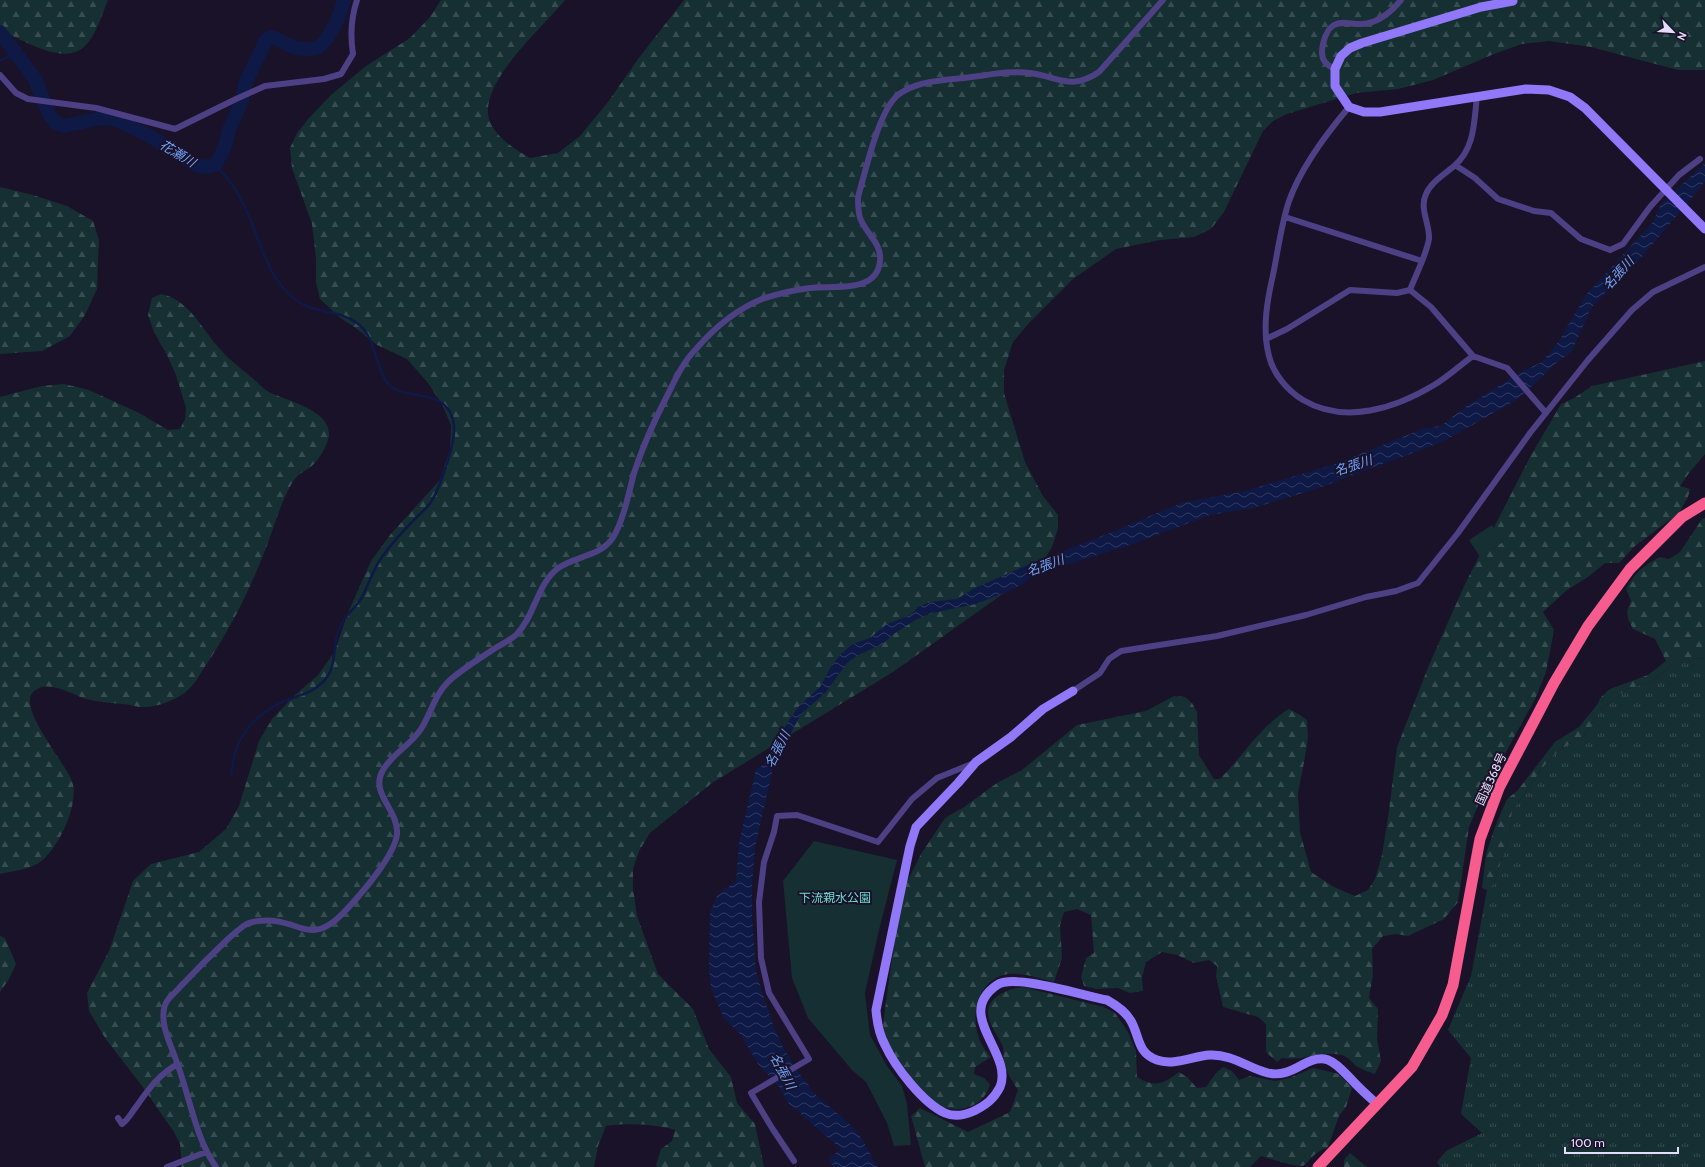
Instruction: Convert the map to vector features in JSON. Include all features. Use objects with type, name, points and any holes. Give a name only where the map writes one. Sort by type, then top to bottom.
[{"type":"highway","name":"国道368号","points":[[1318,1167],[1412,1067],[1442,1015],[1453,985],[1480,838],[1499,788],[1554,683],[1588,626],[1630,569],[1682,517],[1705,503]]},
{"type":"street","points":[[0,75],[16,92],[28,99],[96,108],[175,129],[265,86],[324,79],[341,74],[353,54],[350,39],[352,13],[357,0]]},
{"type":"street","points":[[216,1167],[206,1152],[178,1064],[168,1038],[163,1021],[165,1003],[209,956],[245,925],[256,921],[274,920],[312,930],[322,930],[334,923],[351,905],[385,861],[397,838],[397,824],[379,789],[379,778],[384,767],[395,754],[414,738],[422,728],[439,692],[450,680],[515,636],[528,620],[545,584],[557,569],[596,552],[610,541],[618,526],[642,450],[672,385],[690,356],[707,336],[726,319],[762,299],[809,288],[856,285],[870,280],[877,273],[880,266],[880,251],[878,244],[860,218],[858,197],[881,121],[895,98],[906,90],[922,85],[1014,72],[1044,75],[1075,83],[1089,79],[1099,72],[1163,0]]},
{"type":"street","points":[[1335,69],[1324,61],[1322,54],[1324,42],[1328,32],[1334,25],[1342,23],[1362,24],[1378,19],[1392,11],[1401,0]]},
{"type":"street","points":[[1514,0],[1481,7],[1350,48],[1341,56],[1335,69],[1335,86],[1349,107],[1364,112],[1380,112],[1526,89],[1549,90],[1570,97],[1585,108],[1610,132],[1704,228]]},
{"type":"street","points":[[1410,290],[1429,237],[1423,211],[1426,194],[1439,178],[1455,165],[1467,151],[1473,134],[1477,96]]},
{"type":"street","points":[[1349,107],[1333,126],[1301,177],[1290,201],[1285,218],[1267,306],[1266,339],[1269,357],[1279,377],[1294,394],[1314,406],[1338,412],[1359,413],[1375,410],[1413,396],[1435,385],[1473,356]]},
{"type":"street","points":[[1455,165],[1474,178],[1498,199],[1534,211],[1550,213],[1581,239],[1610,250],[1623,244],[1650,207],[1679,176],[1700,158]]},
{"type":"street","points":[[1285,218],[1422,260]]},
{"type":"street","points":[[794,1161],[754,1100],[751,1093],[798,1064],[809,1059],[796,1040],[769,993],[761,958],[759,902],[764,862],[774,832],[777,816],[797,815],[878,842],[912,800],[937,778],[976,762],[1011,737],[1043,709],[1100,673],[1109,659],[1121,651],[1217,636],[1306,615],[1366,597],[1396,591],[1418,583],[1546,413],[1588,360],[1632,310],[1653,292],[1705,267]]},
{"type":"street","points":[[1266,339],[1287,330],[1350,290],[1397,293],[1410,290]]},
{"type":"street","points":[[1410,290],[1431,307],[1473,356],[1507,368],[1546,413]]},
{"type":"street","points":[[976,762],[958,783],[916,826],[910,846],[876,1010],[878,1028],[885,1046],[916,1089],[934,1106],[945,1113],[959,1115],[982,1108],[995,1096],[1002,1080],[1002,1072],[999,1059],[983,1027],[981,1015],[982,1004],[987,993],[998,984],[1010,981],[1025,982],[1107,1000],[1125,1013],[1134,1026],[1140,1047],[1150,1057],[1158,1060],[1172,1062],[1210,1055],[1229,1057],[1268,1073],[1280,1074],[1290,1072],[1309,1061],[1321,1058],[1329,1060],[1339,1066],[1377,1104]]},
{"type":"street","points":[[118,1118],[122,1124],[128,1120],[133,1110],[156,1080],[166,1070],[178,1064]]},
{"type":"street","points":[[167,1167],[206,1152]]},
{"type":"green space","points":[[0,0],[108,0],[90,40],[86,45],[77,51],[67,54],[43,50],[0,30]]},
{"type":"green space","points":[[441,0],[565,0],[513,58],[501,75],[492,93],[488,109],[491,124],[498,135],[508,144],[530,158],[558,153],[580,136],[608,102],[638,59],[684,0],[1705,0],[1705,70],[1678,70],[1591,47],[1549,41],[1522,44],[1494,54],[1433,80],[1398,89],[1356,93],[1287,114],[1273,121],[1263,131],[1224,212],[1211,229],[1194,237],[1160,240],[1116,249],[1073,279],[1029,323],[1013,342],[1004,370],[1004,393],[1025,462],[1043,496],[1058,515],[1058,529],[1052,547],[1042,563],[1011,588],[893,672],[712,783],[650,833],[639,851],[633,869],[633,888],[637,916],[658,974],[693,1009],[709,1049],[731,1077],[737,1103],[755,1124],[764,1167],[658,1167],[656,1165],[661,1149],[672,1141],[675,1130],[659,1126],[631,1124],[606,1126],[598,1146],[594,1167],[181,1167],[180,1144],[174,1132],[142,1086],[105,1038],[89,1011],[87,993],[109,951],[133,881],[151,864],[199,852],[226,829],[239,806],[259,741],[272,719],[295,695],[318,675],[335,651],[347,615],[371,561],[390,535],[440,480],[450,450],[451,425],[442,404],[428,383],[407,359],[377,345],[339,317],[320,299],[316,283],[316,258],[312,224],[292,168],[290,148],[297,133],[331,95],[366,66],[410,38],[430,17]]},
{"type":"green space","points":[[0,187],[33,195],[67,206],[93,221],[99,240],[97,289],[85,315],[70,336],[42,351],[0,354]]},
{"type":"green space","points":[[161,294],[180,302],[194,316],[224,354],[265,389],[315,412],[327,426],[329,435],[328,439],[323,451],[316,461],[299,475],[291,485],[282,503],[266,549],[236,615],[221,642],[193,685],[186,691],[168,702],[154,706],[136,707],[125,704],[86,699],[53,687],[46,686],[34,691],[30,699],[31,710],[44,736],[69,775],[73,784],[74,793],[70,815],[60,838],[47,856],[40,862],[31,867],[0,874],[0,397],[42,386],[64,384],[89,390],[139,413],[168,430],[180,429],[185,419],[186,408],[176,375],[154,332],[148,315],[152,298]]},
{"type":"green space","points":[[1705,361],[1705,454],[1680,486],[1690,489],[1688,497],[1679,513],[1635,546],[1619,563],[1605,563],[1588,577],[1567,590],[1543,612],[1554,630],[1546,672],[1536,697],[1483,794],[1469,827],[1458,902],[1444,919],[1408,936],[1397,934],[1383,936],[1372,949],[1373,975],[1369,998],[1378,1009],[1377,1039],[1381,1061],[1375,1074],[1358,1067],[1346,1057],[1335,1054],[1322,1054],[1289,1059],[1282,1058],[1277,1062],[1266,1052],[1266,1024],[1258,1017],[1223,1007],[1216,976],[1217,966],[1209,960],[1194,963],[1177,955],[1162,952],[1146,962],[1142,978],[1143,991],[1130,993],[1118,988],[1096,989],[1084,986],[1081,977],[1086,958],[1094,953],[1091,915],[1077,909],[1064,912],[1060,925],[1062,958],[1054,982],[1027,975],[1007,974],[991,981],[980,997],[977,1006],[976,1026],[982,1045],[991,1057],[975,1067],[974,1074],[984,1078],[990,1084],[983,1098],[967,1108],[950,1109],[931,1099],[916,1084],[901,1065],[889,1046],[883,1024],[899,908],[908,880],[921,854],[945,818],[964,807],[997,783],[1022,770],[1077,725],[1146,711],[1174,696],[1185,697],[1192,703],[1197,712],[1199,755],[1214,779],[1220,779],[1260,733],[1278,716],[1289,709],[1307,720],[1308,737],[1298,793],[1300,832],[1311,872],[1334,887],[1355,896],[1368,890],[1375,879],[1382,855],[1397,747],[1429,665],[1465,584],[1530,457],[1561,404],[1574,398],[1592,386]]},
{"type":"green space","points":[[1705,518],[1705,658],[1679,660],[1651,682],[1627,689],[1602,708],[1585,735],[1559,750],[1542,768],[1512,810],[1510,833],[1494,883],[1487,890],[1482,888],[1486,854],[1495,827],[1507,799],[1517,791],[1555,742],[1579,727],[1597,705],[1601,697],[1610,689],[1648,675],[1666,661],[1655,639],[1633,629],[1628,619],[1627,611],[1631,601],[1626,589],[1636,574],[1649,563],[1660,557],[1669,559],[1680,552],[1702,519]]},
{"type":"green space","points":[[1492,525],[1503,542],[1480,557],[1469,540]]},
{"type":"green space","points":[[1705,658],[1705,1167],[1440,1167],[1437,1162],[1446,1151],[1482,1133],[1461,1114],[1471,1058],[1448,1030],[1471,976],[1487,890],[1494,883],[1510,833],[1512,810],[1542,768],[1559,750],[1585,735],[1602,708],[1627,689],[1651,682],[1679,660]]},
{"type":"green space","name":"下流親水公園","points":[[814,841],[897,860],[865,993],[870,1035],[887,1066],[902,1086],[907,1104],[911,1145],[894,1146],[887,1123],[866,1082],[852,1070],[808,1018],[792,978],[783,881]]},
{"type":"green space","points":[[0,936],[5,938],[16,964],[9,979],[0,992]]},
{"type":"green space","points":[[1023,987],[1104,1007],[1115,1013],[1128,1032],[1136,1051],[1137,1077],[1149,1083],[1163,1082],[1179,1072],[1187,1077],[1197,1088],[1206,1087],[1216,1073],[1223,1067],[1232,1071],[1239,1080],[1250,1076],[1275,1081],[1289,1078],[1313,1068],[1339,1074],[1352,1088],[1346,1107],[1339,1116],[1328,1147],[1316,1153],[1303,1166],[1288,1164],[1261,1156],[1250,1167],[925,1167],[911,1116],[920,1108],[968,1132],[1010,1112],[1018,1090],[1006,1069],[1003,1047],[990,1023],[988,1012],[993,1000],[998,996],[1004,992]]},
{"type":"green space","points":[[1350,1153],[1367,1167],[1344,1167],[1344,1160]]},
{"type":"water","name":"名張川","points":[[1705,163],[1705,182],[1636,264],[1616,281],[1591,308],[1572,351],[1555,364],[1518,399],[1442,442],[1316,489],[1253,508],[1210,515],[1133,544],[1060,567],[1048,566],[1016,588],[976,604],[932,613],[917,619],[892,635],[883,644],[858,655],[847,663],[826,692],[801,714],[774,764],[755,847],[752,885],[752,918],[756,971],[774,1027],[784,1049],[814,1093],[854,1128],[864,1142],[877,1167],[834,1167],[828,1159],[841,1149],[788,1103],[780,1088],[758,1064],[741,1035],[723,1017],[711,988],[709,967],[710,912],[718,894],[736,881],[739,843],[756,769],[763,765],[798,707],[820,687],[832,665],[842,653],[853,644],[870,638],[887,624],[911,615],[918,607],[930,602],[957,599],[973,589],[1034,562],[1100,537],[1181,503],[1245,491],[1332,465],[1425,428],[1441,426],[1465,407],[1521,372],[1542,362],[1559,341],[1585,296],[1653,222],[1661,204]]},
{"type":"waterway","name":"花瀬川","points":[[0,32],[35,79],[50,116],[56,123],[64,126],[102,118],[114,119],[148,135],[194,164],[204,167],[215,165],[224,149],[229,130],[242,100],[245,84],[266,40],[271,37],[297,48],[316,48],[321,45],[330,34],[344,0]]},
{"type":"waterway","points":[[0,60],[15,54]]},
{"type":"waterway","points":[[215,165],[228,179],[238,194],[271,270],[287,292],[296,300],[314,309],[340,315],[357,323],[368,335],[386,381],[392,387],[400,391],[427,397],[444,404],[451,414],[454,428],[450,455],[435,495],[428,506],[402,533],[382,557],[376,566],[360,601],[344,619],[337,636],[332,665],[327,677],[320,685],[312,690],[273,707],[249,727],[238,745],[234,756],[231,776]]}]
